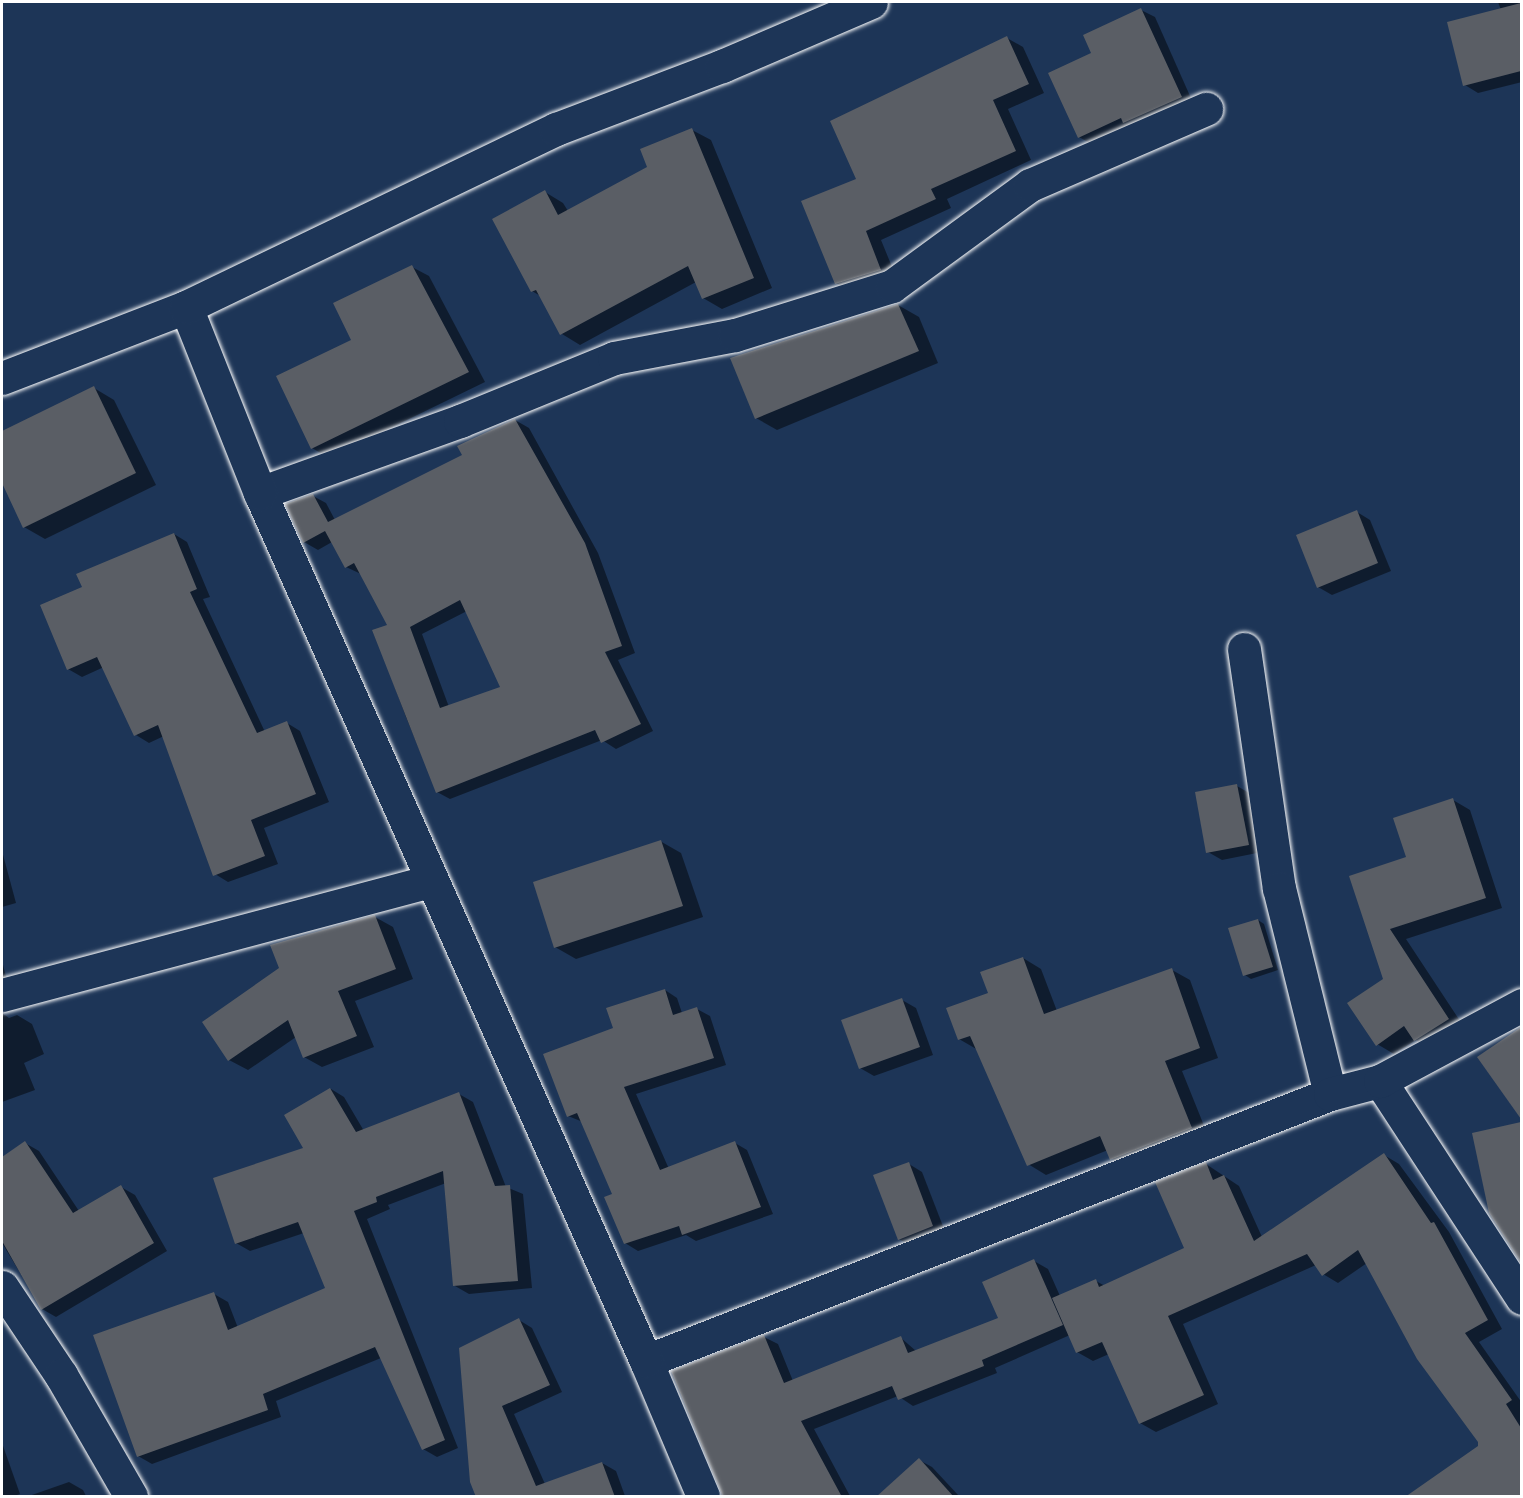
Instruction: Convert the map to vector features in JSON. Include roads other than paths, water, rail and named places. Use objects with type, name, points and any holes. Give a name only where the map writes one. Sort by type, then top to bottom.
[{"type":"street","points":[[2,378],[186,307],[556,129],[722,66],[871,2]]},
{"type":"street","points":[[260,493],[460,422],[614,357],[735,335],[892,286],[1030,185],[1206,109]]},
{"type":"street","points":[[186,307],[260,493],[646,1361],[703,1497]]},
{"type":"street","points":[[1244,649],[1279,888],[1330,1094]]},
{"type":"street","points":[[2,995],[431,881]]},
{"type":"street","points":[[646,1361],[1330,1094],[1380,1081],[1521,1005]]},
{"type":"street","points":[[1380,1081],[1521,1298]]},
{"type":"street","points":[[2,1287],[61,1375],[131,1497]]}]
